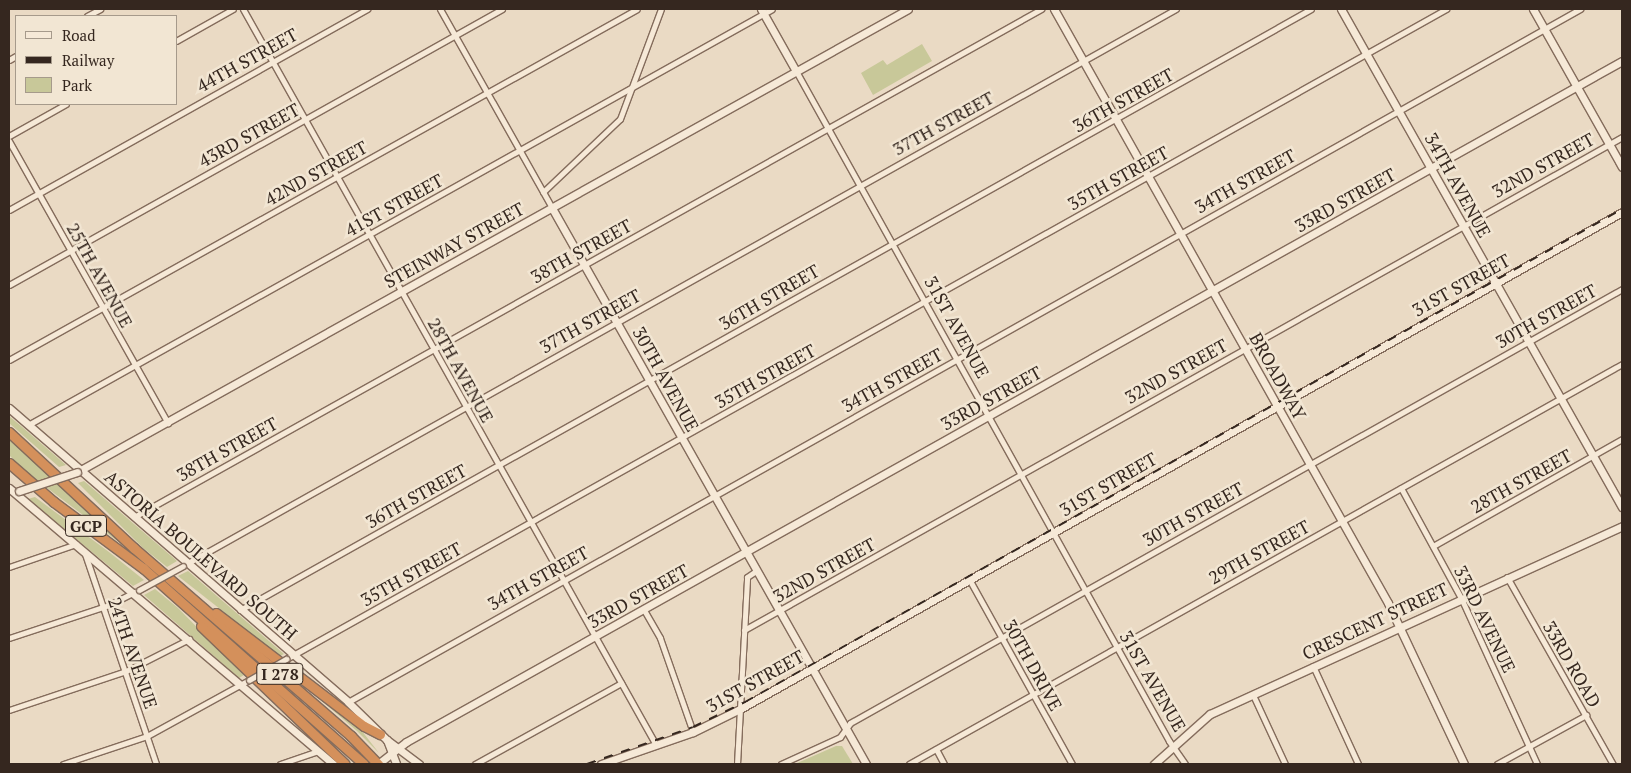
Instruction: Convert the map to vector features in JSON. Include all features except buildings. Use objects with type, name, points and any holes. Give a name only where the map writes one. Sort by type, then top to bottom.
[{"type":"highway","name":"I 278","points":[[9,432],[179,587],[380,762]]},
{"type":"highway","name":"GCP","points":[[9,463],[54,502],[119,549],[165,588],[364,764]]},
{"type":"highway","points":[[179,587],[285,662],[364,726],[383,737]]},
{"type":"highway","points":[[165,588],[247,673],[345,764]]},
{"type":"main road","name":"STEINWAY STREET","points":[[13,491],[79,471],[908,9]]},
{"type":"main road","name":"BROADWAY","points":[[1054,9],[1342,521],[1399,626],[1464,764]]},
{"type":"main road","name":"34TH AVENUE","points":[[1341,9],[1622,508]]},
{"type":"main road","points":[[1533,9],[1622,167]]},
{"type":"main road","name":"31ST AVENUE","points":[[763,11],[796,71]]},
{"type":"main road","name":"33RD STREET","points":[[380,762],[399,746],[596,638],[1622,61]]},
{"type":"main road","name":"30TH AVENUE","points":[[552,208],[845,730],[866,764]]},
{"type":"main road","name":"31ST STREET","points":[[601,764],[693,732],[740,709],[1622,212]]},
{"type":"main road","name":"ASTORIA BOULEVARD SOUTH","points":[[9,408],[185,564],[348,702],[383,737],[399,746],[419,764]]},
{"type":"main road","points":[[13,491],[84,551],[137,591],[241,685],[333,764]]},
{"type":"main road","name":"CRESCENT STREET","points":[[1154,764],[1210,714],[1399,626],[1622,526]]},
{"type":"main road","points":[[383,737],[396,764]]},
{"type":"main road","points":[[412,757],[423,764]]},
{"type":"street","points":[[89,15],[100,9]]},
{"type":"street","points":[[178,40],[233,9]]},
{"type":"street","name":"28TH AVENUE","points":[[243,9],[656,745]]},
{"type":"street","name":"44TH STREET","points":[[9,210],[367,9]]},
{"type":"street","name":"30TH AVENUE","points":[[440,9],[552,208]]},
{"type":"street","name":"43RD STREET","points":[[9,285],[502,9]]},
{"type":"street","name":"42ND STREET","points":[[9,360],[637,9]]},
{"type":"street","points":[[544,192],[620,119],[662,9]]},
{"type":"street","name":"41ST STREET","points":[[28,425],[632,87],[763,11],[772,9]]},
{"type":"street","name":"38TH STREET","points":[[134,517],[1041,9]]},
{"type":"street","name":"37TH STREET","points":[[9,638],[104,607],[137,591],[1176,9]]},
{"type":"street","name":"36TH STREET","points":[[240,610],[1311,9]]},
{"type":"street","name":"35TH STREET","points":[[63,764],[147,736],[241,685],[1446,9]]},
{"type":"street","name":"34TH STREET","points":[[348,702],[1580,9]]},
{"type":"street","name":"31ST AVENUE","points":[[796,71],[990,416],[1117,648],[1185,764]]},
{"type":"street","points":[[9,136],[64,105]]},
{"type":"street","name":"32ND STREET","points":[[744,630],[1622,137]]},
{"type":"street","name":"25TH AVENUE","points":[[9,141],[168,423]]},
{"type":"street","name":"30TH STREET","points":[[781,764],[840,737],[850,723],[1622,289]]},
{"type":"street","name":"29TH STREET","points":[[909,764],[1622,364]]},
{"type":"street","name":"28TH STREET","points":[[1434,546],[1622,439]]},
{"type":"street","name":"33RD AVENUE","points":[[1401,488],[1461,598],[1537,764]]},
{"type":"street","points":[[9,567],[76,544]]},
{"type":"street","name":"24TH AVENUE","points":[[84,551],[156,764]]},
{"type":"street","points":[[737,764],[747,576],[756,571]]},
{"type":"street","name":"33RD ROAD","points":[[1507,577],[1613,764]]},
{"type":"street","name":"30TH DRIVE","points":[[969,579],[1072,764]]},
{"type":"street","points":[[644,610],[660,638],[693,732]]},
{"type":"street","points":[[9,710],[126,671],[189,639]]},
{"type":"street","points":[[1313,666],[1358,764]]},
{"type":"street","points":[[475,764],[621,683]]},
{"type":"street","points":[[1253,695],[1285,764]]},
{"type":"street","points":[[1497,764],[1586,715]]},
{"type":"street","points":[[936,749],[944,764]]},
{"type":"street","points":[[280,764],[318,751]]},
{"type":"green space","points":[[922,44],[932,61],[873,95],[861,73],[883,60],[887,65]]},
{"type":"green space","points":[[9,416],[66,465],[59,467],[9,423]]},
{"type":"green space","points":[[9,436],[87,507],[128,549],[26,472],[9,455]]},
{"type":"green space","points":[[84,481],[177,561],[167,567],[143,548],[78,483]]},
{"type":"green space","points":[[35,497],[144,580],[133,586],[28,499]]},
{"type":"green space","points":[[188,571],[284,654],[280,656],[178,576]]},
{"type":"green space","points":[[155,589],[178,608],[244,675],[239,678],[144,595]]},
{"type":"green space","points":[[303,685],[358,726],[379,753],[357,731]]},
{"type":"green space","points":[[836,746],[842,746],[853,764],[795,764]]},
{"type":"railway","points":[[587,764],[693,727],[745,702],[1622,209]]}]
